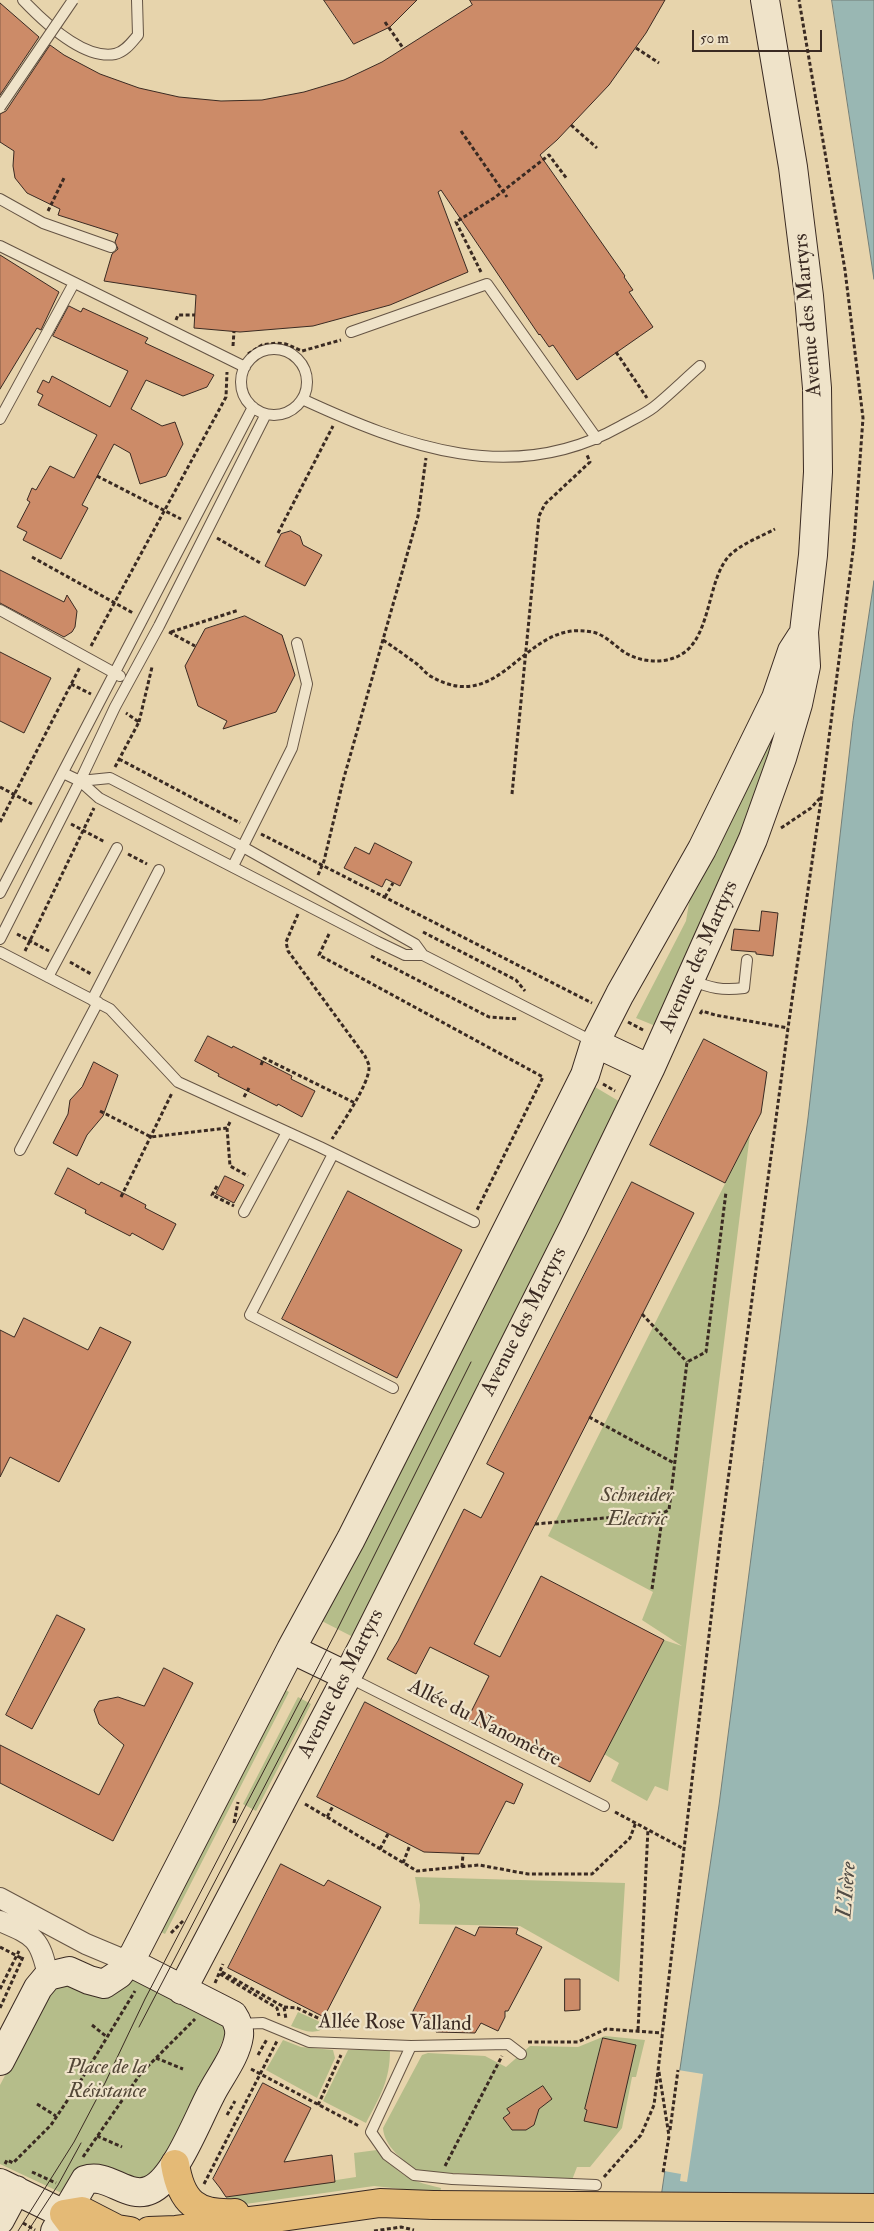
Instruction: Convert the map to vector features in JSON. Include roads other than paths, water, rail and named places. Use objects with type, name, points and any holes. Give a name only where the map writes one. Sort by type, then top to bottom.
[{"type":"highway","points":[[175,2164],[178,2182],[186,2199],[199,2209],[226,2214],[252,2213],[268,2219]]},
{"type":"highway","points":[[149,2231],[176,2230],[268,2219],[380,2203],[874,2208]]},
{"type":"highway","points":[[65,2225],[82,2211],[117,2229],[130,2231]]},
{"type":"highway","points":[[242,2231],[268,2219]]},
{"type":"main road","name":"Avenue des Martyrs","points":[[182,1990],[347,1676],[573,1228],[650,1069],[753,839],[782,758],[798,704],[806,666],[804,632],[813,555],[818,472],[817,388],[809,296],[793,167],[765,0]]},
{"type":"main road","name":"Avenue des Martyrs","points":[[138,1967],[291,1649],[350,1539],[570,1105],[584,1075],[595,1043],[610,1013],[702,849],[776,698],[792,651],[804,632]]},
{"type":"main road","points":[[595,1043],[650,1069]]},
{"type":"main road","points":[[291,1649],[347,1676]]},
{"type":"main road","points":[[0,2061],[38,1988],[48,1976],[69,1971],[104,1984],[119,1974],[138,1967],[233,2015],[238,2024],[239,2035],[236,2047],[185,2148],[175,2164],[152,2190],[141,2193],[101,2178],[93,2177],[85,2180],[65,2225],[6,2180],[0,2220]]},
{"type":"street","points":[[0,1898],[86,1944],[138,1967]]},
{"type":"street","points":[[0,1921],[35,1939],[43,1953],[48,1976]]},
{"type":"lane","points":[[23,0],[70,40],[92,53],[115,54],[127,48],[138,35],[137,0]]},
{"type":"lane","points":[[0,107],[73,0]]},
{"type":"lane","points":[[0,199],[43,223],[111,247]]},
{"type":"lane","points":[[0,246],[231,360],[244,363]]},
{"type":"lane","points":[[0,419],[74,283]]},
{"type":"lane","points":[[347,336],[487,284],[597,439]]},
{"type":"lane","points":[[267,350],[280,350],[290,353],[304,369],[307,384],[302,399],[290,411],[278,415],[266,414],[253,407],[244,395],[242,376],[244,363],[256,354],[267,350]]},
{"type":"lane","points":[[302,399],[427,448],[470,455],[508,457],[554,452],[597,439],[653,408],[700,366]]},
{"type":"lane","points":[[0,893],[253,407]]},
{"type":"lane","points":[[0,939],[129,680],[266,414]]},
{"type":"lane","points":[[0,610],[85,658],[129,680]]},
{"type":"lane","points":[[233,866],[292,748],[307,684],[297,643]]},
{"type":"lane","points":[[63,773],[80,781],[100,798],[405,955],[423,956],[595,1043]]},
{"type":"lane","points":[[80,781],[110,778],[312,885],[415,944],[423,956]]},
{"type":"lane","points":[[48,977],[117,848]]},
{"type":"lane","points":[[20,1150],[159,870]]},
{"type":"lane","points":[[0,952],[110,1009],[178,1082],[287,1132],[473,1222]]},
{"type":"lane","points":[[689,980],[710,988],[727,991],[744,988],[747,960]]},
{"type":"lane","points":[[244,1212],[287,1132]]},
{"type":"lane","points":[[329,1152],[250,1315],[393,1388]]},
{"type":"lane","name":"Allée du Nanomètre","points":[[347,1676],[604,1806]]},
{"type":"lane","name":"Allée Rose Valland","points":[[238,2024],[263,2023],[309,2042],[411,2046],[508,2044],[521,2054]]},
{"type":"lane","points":[[411,2046],[371,2132],[387,2155],[414,2175],[439,2178],[596,2185]]},
{"type":"water","points":[[832,0],[874,0],[874,279]]},
{"type":"water","name":"L'Isère","points":[[874,581],[874,2231],[656,2231],[719,1805],[808,1118],[853,721]]},
{"type":"tram line","points":[[18,2231],[74,2142],[105,2083],[145,1999],[335,1634],[471,1362]]},
{"type":"tram line","points":[[139,2027],[331,1659]]},
{"type":"tram line","points":[[28,2231],[58,2185],[81,2143]]},
{"type":"park label","name":"Schneider Electric","points":[[637,1508]]},
{"type":"park label","name":"Place de la Résistance","points":[[107,2080]]}]
